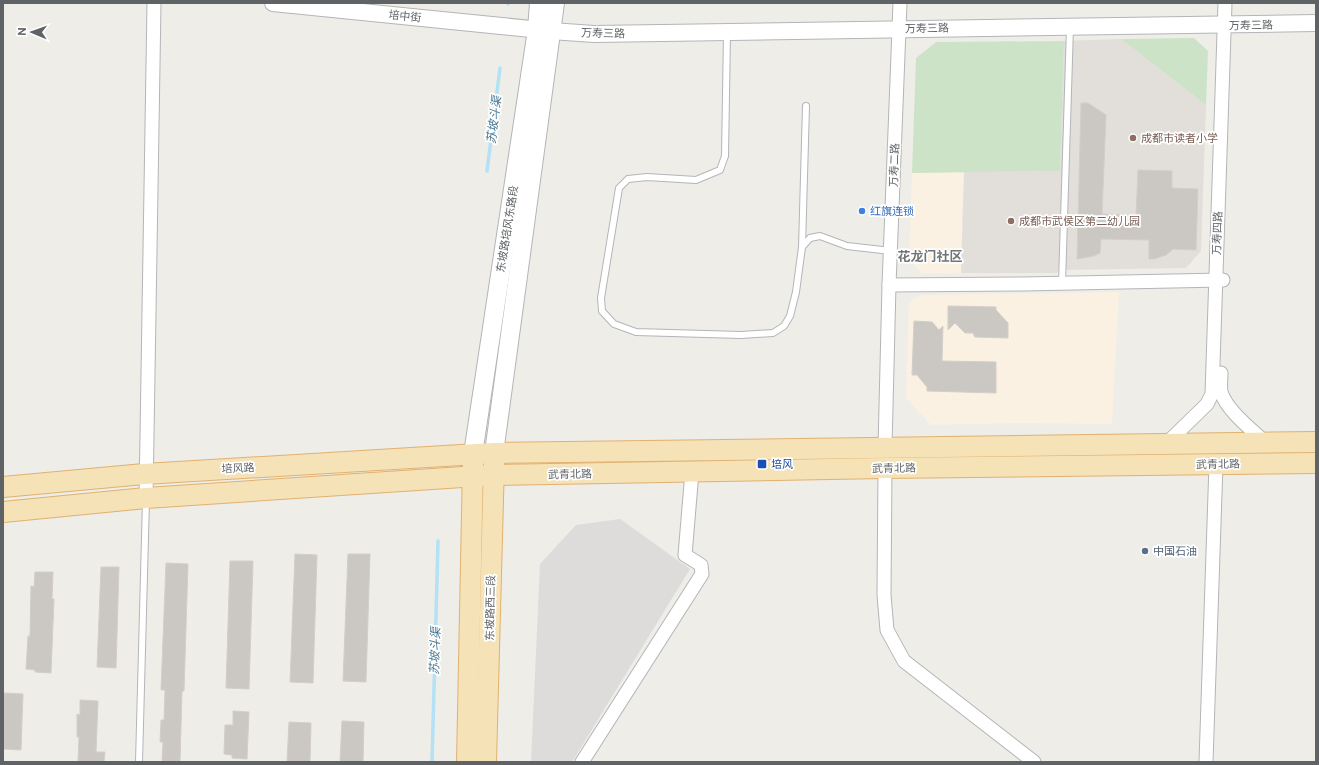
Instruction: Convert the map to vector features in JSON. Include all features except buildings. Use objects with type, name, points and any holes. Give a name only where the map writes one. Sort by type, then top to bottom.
[{"type":"main road","name":"东坡路培风东路段","points":[[473,454],[544,30],[551,4]]},
{"type":"main road","name":"东坡路培风东路段","points":[[494,453],[544,30]]},
{"type":"main road","name":"武青北路","points":[[473,454],[1316,442]]},
{"type":"main road","name":"东坡路西三段","points":[[486,762],[494,453]]},
{"type":"main road","name":"培风路","points":[[3,487],[147,474],[473,454]]},
{"type":"main road","name":"东坡路西三段","points":[[467,762],[473,454]]},
{"type":"main road","name":"武青北路","points":[[473,476],[885,468],[1316,463]]},
{"type":"main road","points":[[3,512],[146,498],[473,476]]},
{"type":"street","points":[[146,498],[154,3]]},
{"type":"street","name":"培中街","points":[[273,3],[544,30]]},
{"type":"street","name":"万寿二路","points":[[885,447],[889,285],[900,3]]},
{"type":"street","name":"万寿四路","points":[[1225,3],[1229,25]]},
{"type":"street","name":"万寿四路","points":[[1166,444],[1207,404],[1212,394],[1220,280],[1229,25],[1234,3]]},
{"type":"street","name":"万寿三路","points":[[544,30],[594,34],[899,28],[1316,23]]},
{"type":"street","points":[[889,285],[1220,280]]},
{"type":"street","name":"万寿四路","points":[[1220,280],[1220,385],[1222,393],[1228,405],[1238,417],[1266,443]]},
{"type":"street","points":[[1206,762],[1216,464]]},
{"type":"street","points":[[885,468],[884,595],[887,630],[904,660],[1034,762]]},
{"type":"street","points":[[582,762],[702,574],[701,565],[685,555],[692,472]]},
{"type":"lane","points":[[1062,283],[1070,27]]},
{"type":"lane","points":[[727,32],[725,156],[720,170],[696,180],[647,177],[628,179],[619,188],[601,298],[602,311],[614,324],[636,332],[741,335],[773,333],[784,326],[790,316],[796,292],[802,247],[806,106]]},
{"type":"lane","points":[[802,247],[810,238],[820,236],[847,246],[891,251]]},
{"type":"lane","points":[[139,762],[146,498]]},
{"type":"shaded area","name":"成都市读者小学","points":[[1121,39],[1206,105],[1201,251],[1186,268],[1058,270],[1057,273],[961,273],[964,172],[1060,171],[1064,41]]},
{"type":"shaded area","points":[[964,172],[961,273],[922,274],[909,259],[912,173]]},
{"type":"shaded area","points":[[1119,292],[1112,424],[1020,423],[931,425],[906,398],[909,302],[922,295]]},
{"type":"shaded area","points":[[620,519],[690,569],[572,762],[531,762],[540,564],[576,525]]},
{"type":"green space","points":[[1194,38],[1208,51],[1206,105],[1121,39]]},
{"type":"green space","points":[[1064,41],[1060,171],[912,173],[916,58],[936,42]]},
{"type":"waterway","name":"苏坡斗渠","points":[[487,171],[500,68]]},
{"type":"waterway","name":"苏坡斗渠","points":[[432,762],[438,541]]},
{"type":"place","name":"成都市读者小学","points":[[1133,138]]},
{"type":"place","name":"红旗连锁","points":[[862,211]]},
{"type":"place","name":"成都市武侯区第二幼儿园","points":[[1011,221]]},
{"type":"place","name":"培风","points":[[762,464]]},
{"type":"place","name":"中国石油","points":[[1145,551]]},
{"type":"district","name":"花龙门社区","points":[[930,256]]}]
